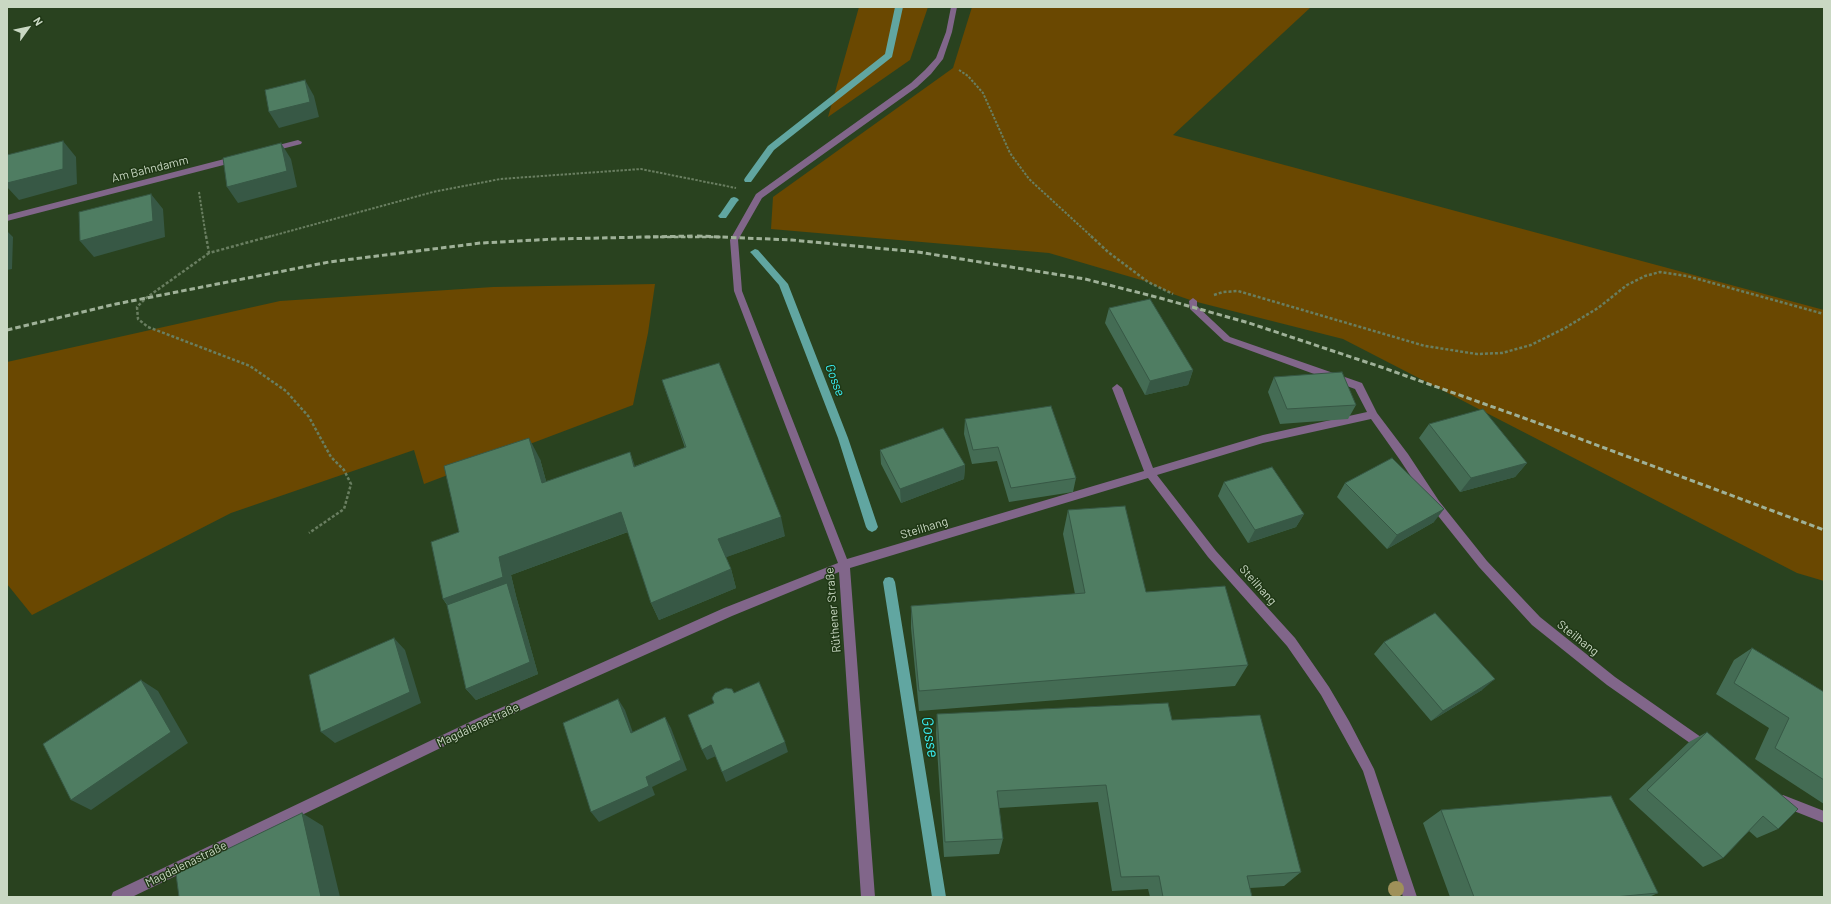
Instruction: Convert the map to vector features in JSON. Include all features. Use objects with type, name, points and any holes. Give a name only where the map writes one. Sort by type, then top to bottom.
[{"type":"street","points":[[759,196],[914,85],[928,72],[939,59],[949,32],[954,7]]},
{"type":"street","points":[[261,152],[298,142]]},
{"type":"street","name":"Am Bahndamm","points":[[7,218],[246,156]]},
{"type":"street","name":"Rüthener Straße","points":[[759,196],[734,240],[738,291],[844,565],[868,897]]},
{"type":"street","name":"Steilhang","points":[[1193,301],[1193,307],[1227,339],[1359,386],[1374,415],[1404,457],[1434,504],[1483,564],[1536,621],[1611,680],[1713,752]]},
{"type":"street","name":"Steilhang","points":[[1117,388],[1150,473],[1212,554],[1290,642],[1325,691],[1368,769],[1410,897]]},
{"type":"street","name":"Steilhang","points":[[844,565],[1263,439],[1374,415]]},
{"type":"street","name":"Magdalenastraße","points":[[118,897],[480,723],[728,612],[844,565]]},
{"type":"street","points":[[1771,793],[1784,802],[1824,817]]},
{"type":"path","points":[[939,59],[955,67],[983,93],[1010,153],[1029,179],[1059,208],[1108,252],[1148,282],[1170,293],[1193,301],[1223,292],[1238,291],[1425,346],[1476,354],[1502,353],[1531,345],[1598,308],[1627,285],[1645,276],[1660,272],[1687,276],[1824,314]]},
{"type":"path","points":[[309,533],[344,509],[351,484],[344,470],[331,457],[310,417],[286,391],[250,366],[148,327],[138,319],[137,307],[146,298],[209,253],[433,192],[500,179],[641,169],[728,185],[759,196]]},
{"type":"path","points":[[195,170],[209,253]]},
{"type":"shaded area","points":[[859,7],[928,7],[910,60],[828,117]]},
{"type":"shaded area","points":[[972,7],[1311,7],[1173,135],[1824,310],[1824,581],[1797,573],[1343,339],[1193,301],[1170,293],[1148,282],[1049,253],[771,229],[773,197],[953,68]]},
{"type":"shaded area","points":[[655,284],[648,333],[633,405],[424,484],[414,450],[231,513],[32,615],[7,584],[7,362],[280,301],[493,287]]},
{"type":"building","points":[[305,80],[310,102],[269,112],[265,90]]},
{"type":"building","points":[[63,141],[63,169],[7,183],[7,155]]},
{"type":"building","points":[[281,143],[287,171],[227,187],[223,158]]},
{"type":"building","points":[[151,194],[153,221],[80,241],[79,212]]},
{"type":"building","points":[[1150,299],[1193,370],[1150,381],[1109,308]]},
{"type":"building","points":[[719,363],[781,517],[718,539],[731,569],[651,603],[621,512],[499,557],[503,577],[443,599],[431,542],[459,532],[444,466],[529,438],[542,483],[630,452],[634,467],[686,447],[662,380]]},
{"type":"building","points":[[1342,372],[1356,405],[1287,409],[1274,377]]},
{"type":"building","points":[[1051,406],[1076,478],[1011,488],[998,447],[973,450],[965,419]]},
{"type":"building","points":[[1483,409],[1527,463],[1471,478],[1429,424]]},
{"type":"building","points":[[943,428],[965,465],[900,489],[880,450]]},
{"type":"building","points":[[1392,458],[1444,509],[1397,535],[1345,483]]},
{"type":"building","points":[[1272,467],[1304,514],[1255,530],[1224,482]]},
{"type":"building","points":[[1125,506],[1146,592],[1225,586],[1248,665],[919,691],[911,606],[1085,593],[1068,510]]},
{"type":"building","points":[[507,583],[530,662],[466,689],[447,605]]},
{"type":"building","points":[[1435,613],[1495,679],[1443,711],[1384,642]]},
{"type":"building","points":[[394,638],[410,692],[321,732],[309,675]]},
{"type":"building","points":[[1752,648],[1824,692],[1824,780],[1775,748],[1789,718],[1734,683]]},
{"type":"building","points":[[141,680],[171,732],[71,800],[43,744]]},
{"type":"building","points":[[759,682],[785,742],[722,772],[711,745],[702,750],[688,715],[714,703],[712,698],[715,693],[726,688],[732,689],[734,693]]},
{"type":"building","points":[[618,699],[631,733],[665,717],[681,760],[646,777],[649,786],[591,812],[563,723]]},
{"type":"building","points":[[1168,703],[1172,720],[1260,715],[1301,872],[1247,876],[1252,897],[1163,897],[1159,876],[1121,877],[1106,785],[997,791],[1003,839],[945,842],[937,714]]},
{"type":"building","points":[[1707,732],[1798,809],[1778,829],[1763,816],[1723,858],[1647,790]]},
{"type":"building","points":[[1611,796],[1658,893],[1614,897],[1474,897],[1441,810]]},
{"type":"building","points":[[302,813],[321,897],[179,897],[176,874]]},
{"type":"waterway","name":"Gosse","points":[[748,180],[771,148],[889,55],[899,7]]},
{"type":"waterway","name":"Gosse","points":[[723,216],[734,200]]},
{"type":"waterway","name":"Gosse","points":[[755,252],[783,284],[843,438],[872,527]]},
{"type":"waterway","name":"Gosse","points":[[889,582],[939,897]]},
{"type":"railway","points":[[647,237],[693,236]]},
{"type":"railway","points":[[697,236],[721,237]]},
{"type":"railway","points":[[7,330],[116,304],[329,262],[481,243],[555,239],[647,237]]},
{"type":"railway","points":[[647,237],[721,237]]},
{"type":"railway","points":[[721,237],[792,240],[918,252],[1085,279],[1160,298],[1249,323],[1381,367],[1535,422],[1824,530]]}]
